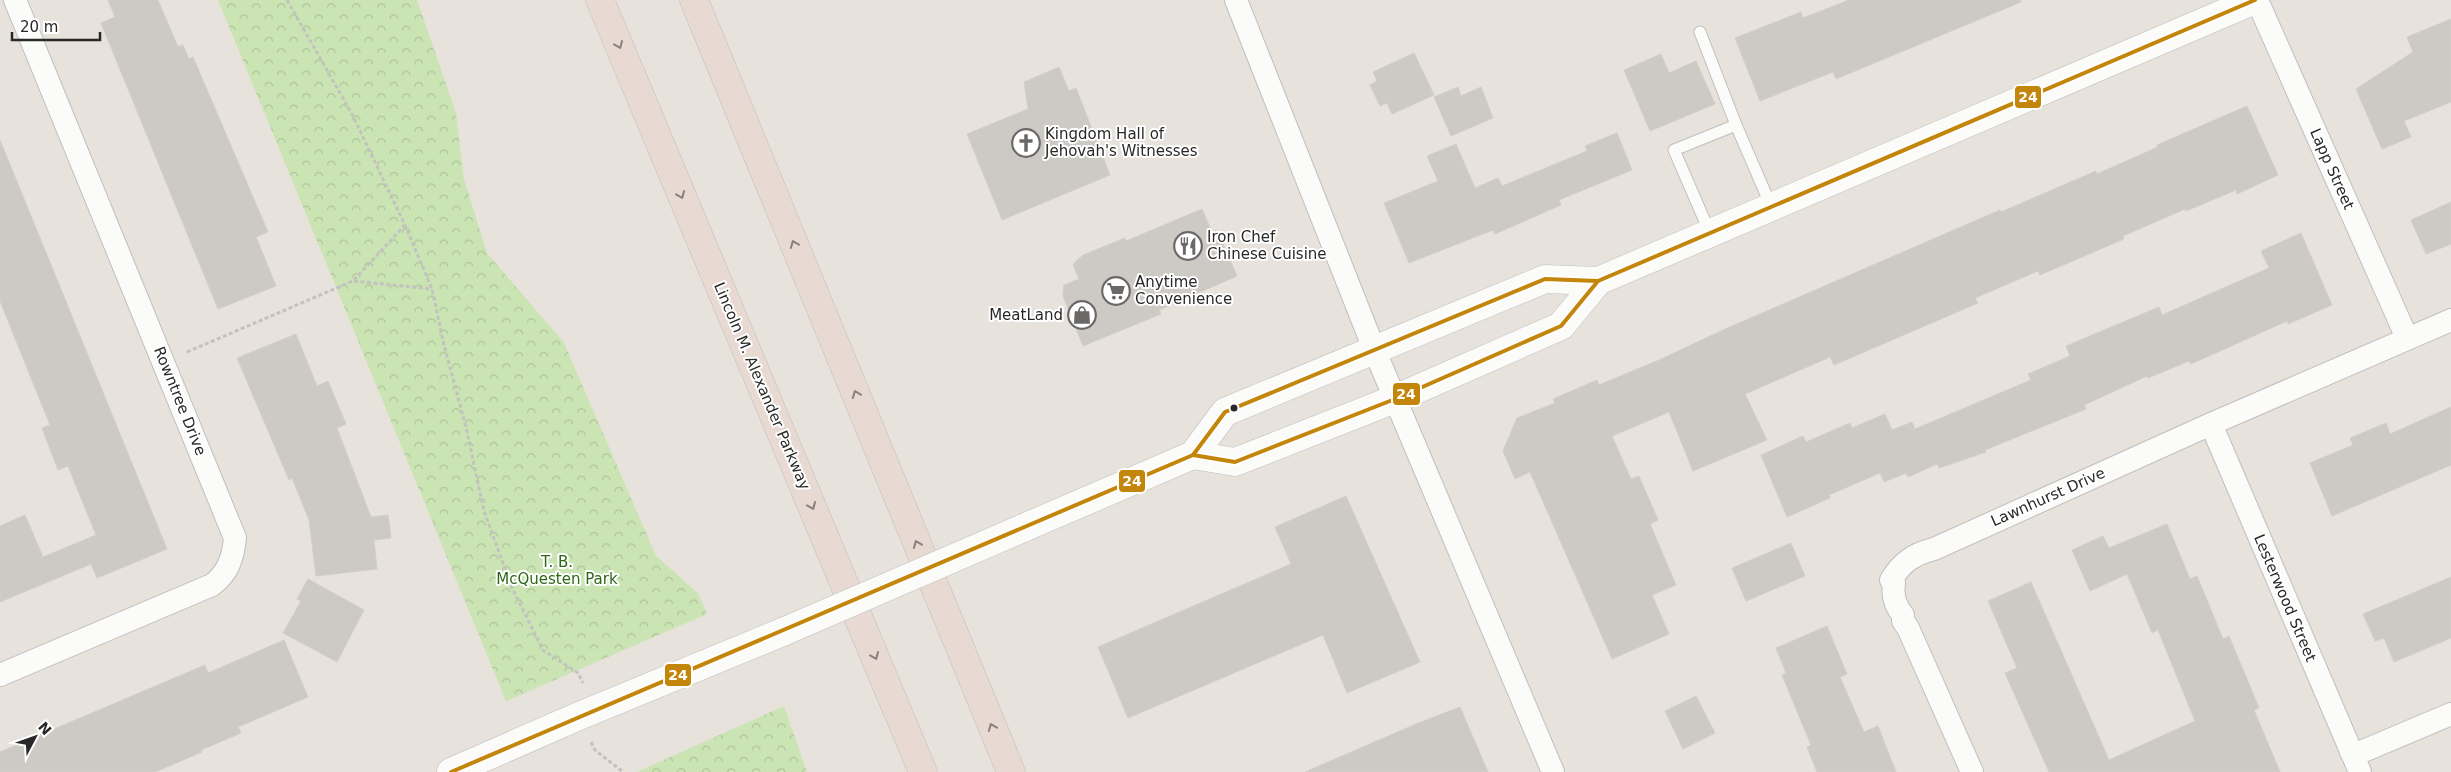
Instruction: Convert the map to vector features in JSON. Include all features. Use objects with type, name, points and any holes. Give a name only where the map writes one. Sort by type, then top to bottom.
[{"type":"highway","name":"Lincoln M. Alexander Parkway","points":[[600,0],[923,772]]},
{"type":"highway","points":[[694,0],[1011,772]]},
{"type":"main road","points":[[451,772],[579,716],[785,631],[1193,455],[1225,412],[1545,279],[1598,281],[2256,0]]},
{"type":"main road","points":[[1193,455],[1235,462],[1395,399],[1561,326],[1598,281]]},
{"type":"street","name":"Rowntree Drive","points":[[0,675],[212,586],[222,577],[233,556],[235,538],[15,0]]},
{"type":"street","points":[[1236,0],[1374,349],[1553,772]]},
{"type":"street","name":"Lapp Street","points":[[2256,0],[2407,338]]},
{"type":"street","name":"Lawnhurst Drive","points":[[1972,772],[1908,628],[1903,621],[1903,615],[1892,596],[1894,583],[1891,580],[1898,568],[1915,554],[1934,549],[2211,424],[2388,349],[2407,338],[2451,320]]},
{"type":"street","name":"Lesterwood Street","points":[[2211,424],[2355,762]]},
{"type":"street","points":[[2355,762],[2354,755],[2451,714]]},
{"type":"lane","points":[[1700,32],[1771,206]]},
{"type":"lane","points":[[1710,233],[1674,150],[1736,124]]},
{"type":"path","points":[[287,0],[352,114],[405,225],[432,289],[444,345],[466,427],[484,511],[512,588],[543,650],[578,672],[591,701],[579,716],[595,750],[623,772]]},
{"type":"path","points":[[164,362],[353,281],[405,225]]},
{"type":"path","points":[[353,281],[432,289]]},
{"type":"green space","name":"T. B. McQuesten Park","points":[[218,0],[417,0],[456,113],[464,179],[487,253],[564,343],[656,556],[698,593],[707,614],[506,701]]},
{"type":"green space","points":[[784,706],[807,772],[637,772]]},
{"type":"building","points":[[108,0],[158,0],[178,47],[183,45],[189,59],[193,57],[268,232],[256,237],[276,286],[218,309],[101,23],[115,17]]},
{"type":"building","points":[[1849,0],[2020,0],[2021,2],[1836,79],[1833,72],[1760,101],[1735,38],[1801,12],[1803,18]]},
{"type":"building","points":[[2451,19],[2451,102],[2404,121],[2411,137],[2382,149],[2356,89],[2413,52],[2407,37]]},
{"type":"building","points":[[1414,53],[1434,95],[1392,114],[1387,103],[1380,106],[1370,85],[1377,81],[1373,72]]},
{"type":"building","points":[[1661,54],[1669,73],[1696,61],[1715,104],[1650,131],[1624,70]]},
{"type":"building","name":"Kingdom Hall of Jehovah's Witnesses","points":[[1059,67],[1069,91],[1076,88],[1110,175],[1002,220],[967,134],[1028,109],[1024,82]]},
{"type":"building","points":[[1458,87],[1461,96],[1481,87],[1493,118],[1451,136],[1434,97]]},
{"type":"building","points":[[2247,106],[2278,175],[2237,194],[2236,190],[2186,211],[2185,209],[2123,236],[2124,239],[2040,275],[2038,271],[1975,298],[1978,303],[1834,365],[1830,357],[1745,394],[1767,440],[1693,471],[1669,412],[1612,436],[1631,479],[1639,476],[1658,520],[1650,524],[1676,585],[1652,595],[1669,634],[1612,659],[1530,472],[1515,479],[1503,451],[1517,418],[1555,403],[1553,399],[1597,380],[1599,385],[1659,360],[1723,330],[2000,210],[2001,212],[2096,171],[2097,174],[2158,147],[2157,145]]},
{"type":"building","points":[[1617,133],[1632,170],[1559,200],[1561,205],[1495,234],[1493,230],[1409,263],[1384,203],[1438,181],[1427,156],[1456,144],[1475,188],[1498,178],[1502,186],[1587,151],[1585,146]]},
{"type":"building","points":[[0,140],[167,549],[97,578],[91,564],[0,602],[0,526],[25,515],[43,557],[96,535],[68,466],[58,470],[42,428],[50,425],[0,301]]},
{"type":"building","points":[[2451,202],[2451,244],[2426,254],[2411,220]]},
{"type":"building","points":[[1202,209],[1212,232],[1217,230],[1237,276],[1159,310],[1161,314],[1083,346],[1063,296],[1064,285],[1079,279],[1073,264],[1083,255],[1125,238],[1126,241]]},
{"type":"building","points":[[2301,233],[2332,305],[2288,324],[2287,321],[2191,364],[2189,361],[2148,378],[2147,376],[2084,405],[2086,409],[1985,450],[1986,452],[1939,468],[1937,464],[1908,477],[1906,473],[1884,482],[1880,473],[1829,495],[1830,498],[1787,517],[1761,455],[1803,436],[1806,442],[1850,423],[1852,428],[1885,414],[1892,430],[1912,422],[1915,429],[2031,380],[2028,374],[2070,356],[2066,346],[2159,307],[2162,315],[2269,268],[2261,251]]},
{"type":"building","points":[[296,334],[317,386],[328,381],[346,424],[337,428],[371,517],[388,515],[391,538],[374,540],[377,569],[316,576],[309,520],[292,478],[289,480],[237,358]]},
{"type":"building","points":[[2451,407],[2451,465],[2332,516],[2310,463],[2353,445],[2350,438],[2386,423],[2390,434]]},
{"type":"building","points":[[1346,496],[1420,662],[1347,693],[1323,635],[1128,718],[1098,647],[1291,564],[1275,527]]},
{"type":"building","points":[[2167,524],[2190,579],[2197,576],[2223,639],[2229,636],[2259,708],[2254,710],[2280,772],[2049,772],[2005,673],[2017,668],[1988,601],[2031,582],[2109,760],[2195,721],[2158,630],[2152,633],[2127,574],[2090,591],[2072,550],[2103,536],[2109,548]]},
{"type":"building","points":[[1791,543],[1805,576],[1746,601],[1732,568]]},
{"type":"building","points":[[2451,577],[2451,638],[2394,662],[2384,638],[2375,641],[2363,614]]},
{"type":"building","points":[[308,579],[364,610],[337,662],[283,633],[301,601],[297,599]]},
{"type":"building","points":[[1827,626],[1847,674],[1840,677],[1864,732],[1878,726],[1896,772],[1817,772],[1807,747],[1811,745],[1782,675],[1786,673],[1776,648]]},
{"type":"building","points":[[284,640],[308,697],[238,727],[241,733],[201,750],[202,752],[155,772],[0,772],[0,752],[205,665],[208,673]]},
{"type":"building","points":[[1696,696],[1715,733],[1683,749],[1665,711]]},
{"type":"building","points":[[1460,707],[1488,772],[1305,772],[1416,724]]},
{"type":"transit line","name":"24","points":[[451,772],[1193,455],[1225,412],[1545,279],[1598,281],[2255,0]]},
{"type":"transit line","name":"24","points":[[1193,455],[1235,462],[1395,399],[1561,326],[1598,281]]},
{"type":"place","name":"Kingdom Hall of Jehovah's Witnesses","points":[[1026,143]]},
{"type":"place","name":"Iron Chef Chinese Cuisine","points":[[1188,246]]},
{"type":"place","name":"Anytime Convenience","points":[[1116,291]]},
{"type":"place","name":"MeatLand","points":[[1082,315]]}]
